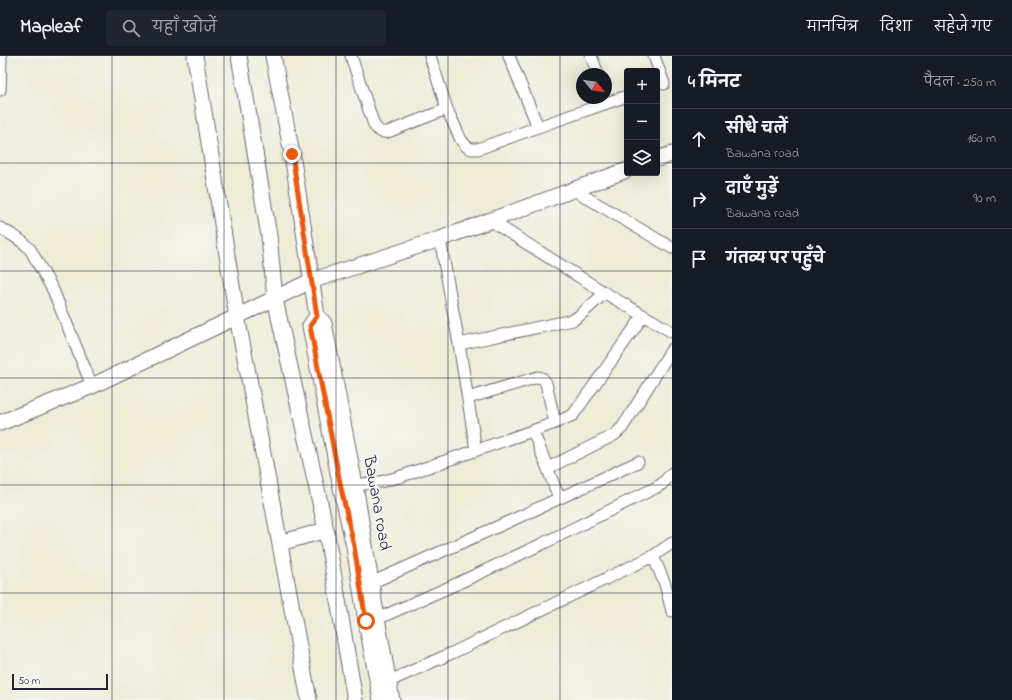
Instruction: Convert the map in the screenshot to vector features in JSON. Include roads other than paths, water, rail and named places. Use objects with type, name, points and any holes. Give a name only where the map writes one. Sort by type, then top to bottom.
[{"type":"street","points":[[0,90],[1,56]]},
{"type":"street","points":[[195,56],[236,317],[280,543],[308,700]]},
{"type":"street","points":[[239,56],[269,236],[275,299],[326,530],[355,700]]},
{"type":"street","name":"Bawana road","points":[[274,56],[292,154],[317,316],[324,323],[366,544],[377,619],[383,689]]},
{"type":"street","points":[[351,56],[377,130],[388,132],[447,109]]},
{"type":"street","points":[[430,56],[447,109],[461,140],[471,150],[478,149],[538,127],[595,104]]},
{"type":"street","points":[[509,56],[538,127]]},
{"type":"street","points":[[591,56],[596,68]]},
{"type":"street","points":[[654,56],[664,84]]},
{"type":"street","points":[[612,98],[624,96]]},
{"type":"street","points":[[660,158],[672,154]]},
{"type":"street","points":[[1,421],[92,386],[311,281],[440,239],[624,171]]},
{"type":"street","points":[[574,190],[672,248]]},
{"type":"street","points":[[490,221],[605,293],[672,332]]},
{"type":"street","points":[[0,228],[20,240],[30,249],[53,290],[92,386]]},
{"type":"street","points":[[440,239],[460,344],[476,450]]},
{"type":"street","points":[[460,344],[573,320],[605,293]]},
{"type":"street","name":"Bawana road","points":[[317,316],[310,326],[341,488],[354,546],[366,621],[383,689],[392,700]]},
{"type":"street","points":[[355,485],[380,482],[399,477],[534,431],[573,415],[643,316]]},
{"type":"street","points":[[548,468],[614,435],[622,428],[672,349]]},
{"type":"street","points":[[468,398],[538,376],[546,382],[555,423]]},
{"type":"street","points":[[534,431],[559,498]]},
{"type":"street","points":[[371,583],[638,462]]},
{"type":"street","points":[[377,619],[550,541],[658,486],[672,473]]},
{"type":"street","points":[[280,543],[326,530]]},
{"type":"street","points":[[383,689],[452,653],[653,556],[672,543]]},
{"type":"street","points":[[653,556],[665,584],[672,607]]}]
